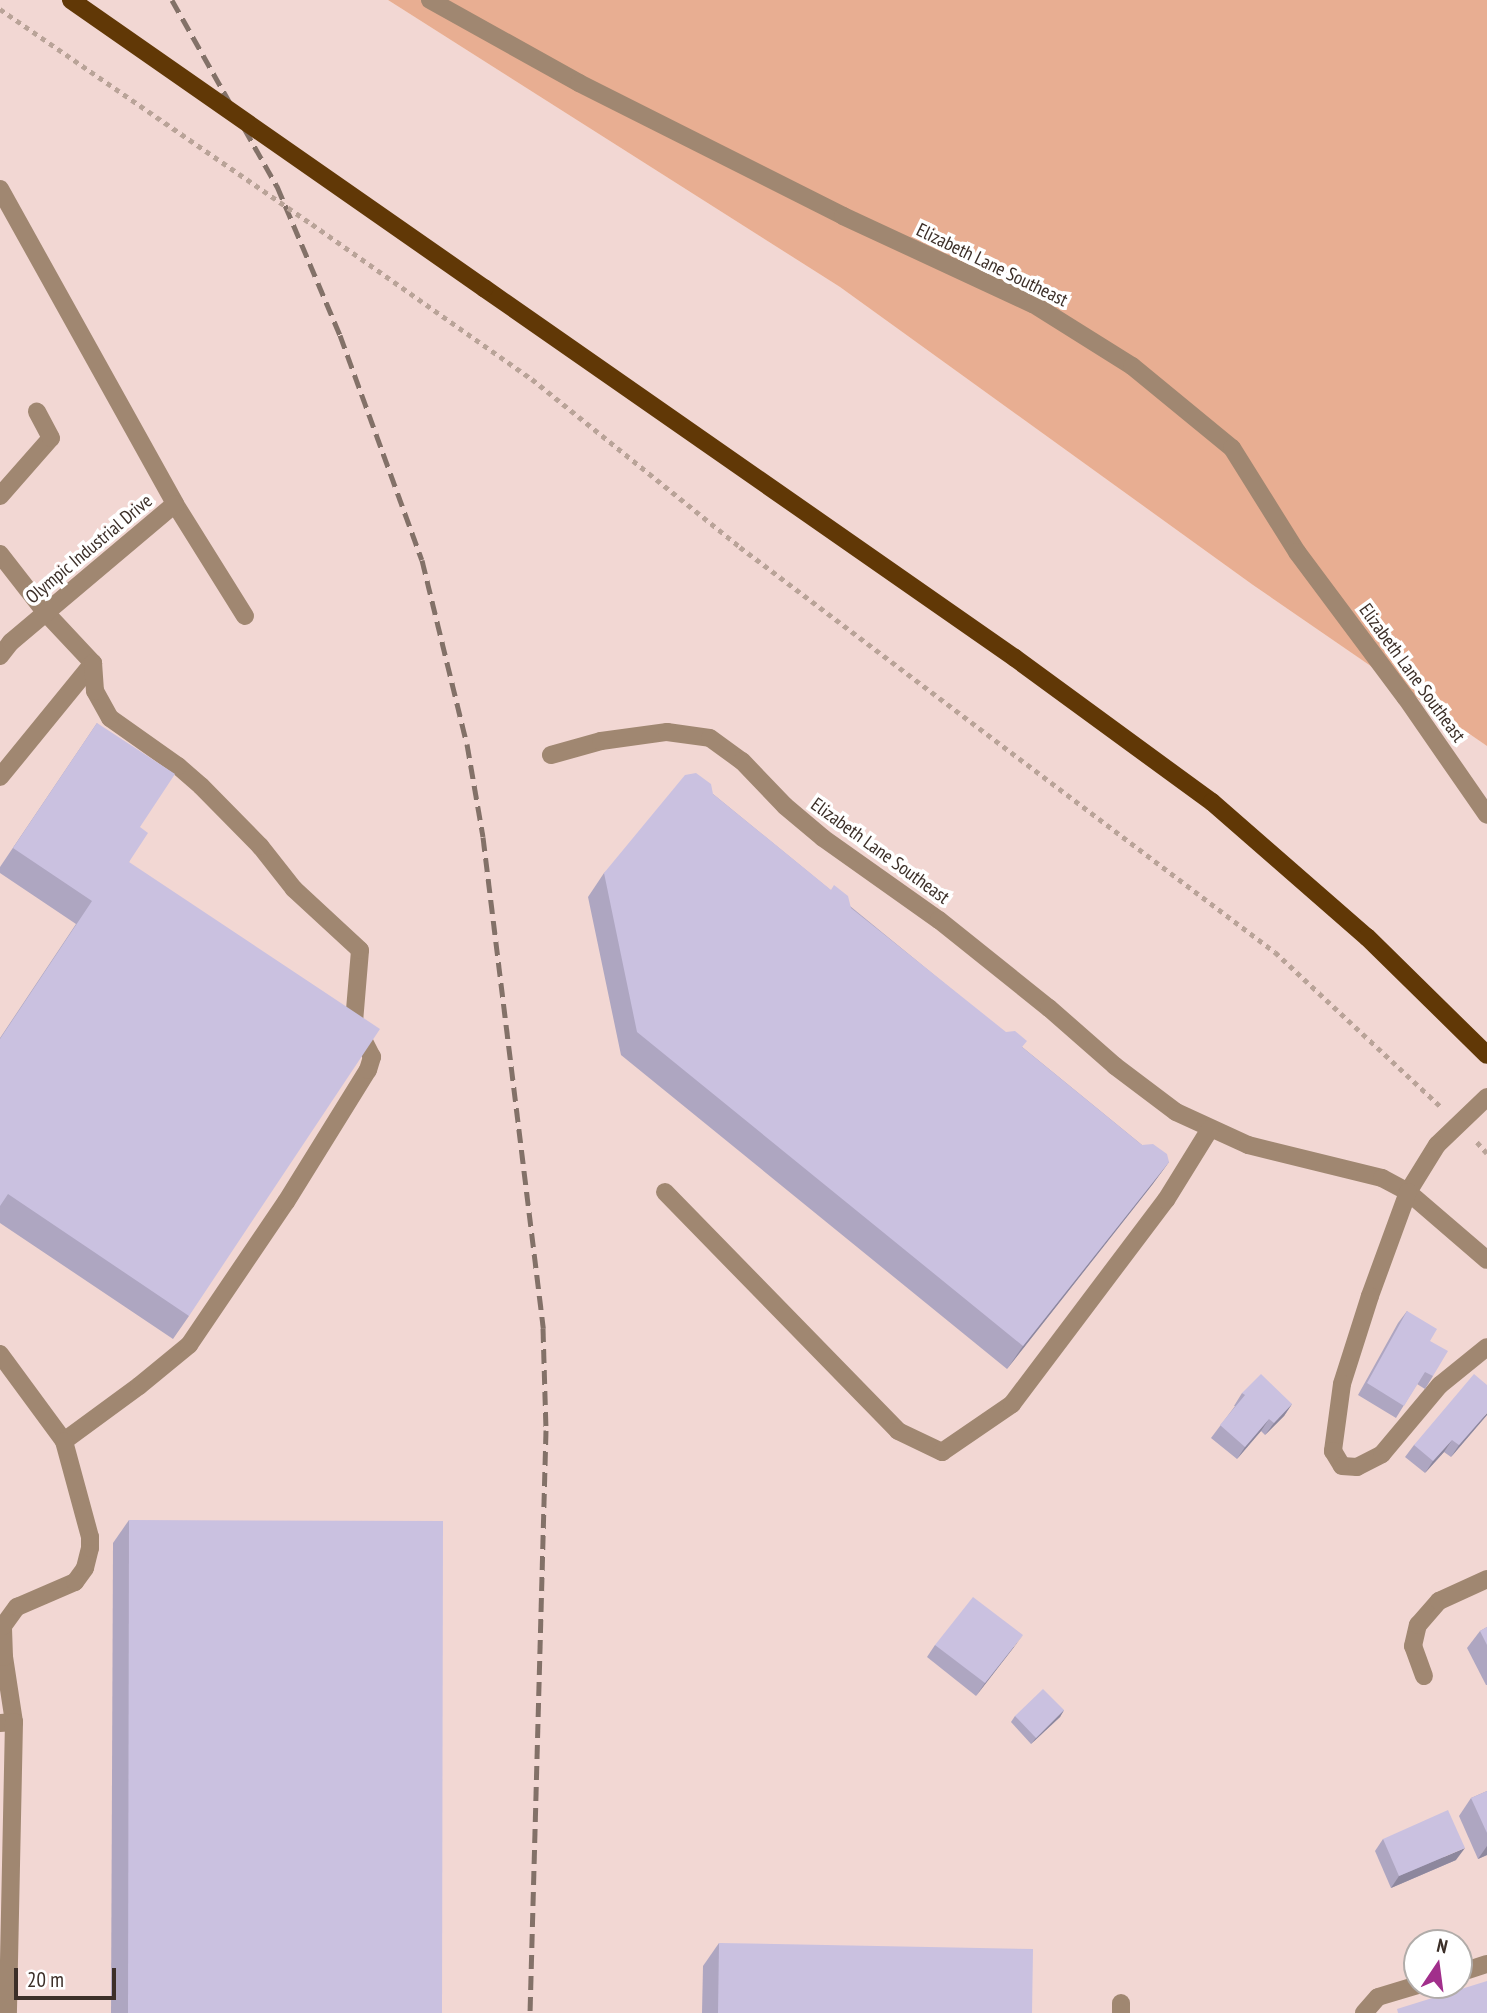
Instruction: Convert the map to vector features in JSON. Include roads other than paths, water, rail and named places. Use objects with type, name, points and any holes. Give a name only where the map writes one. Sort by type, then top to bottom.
[{"type":"main road","points":[[71,0],[1015,659],[1212,802],[1367,937],[1487,1055]]},
{"type":"street","name":"Elizabeth Lane Southeast","points":[[430,0],[615,102],[843,216],[1033,304],[1132,366],[1232,447],[1297,552],[1406,698],[1487,815]]},
{"type":"street","points":[[0,189],[175,504],[245,616]]},
{"type":"street","points":[[0,496],[51,438],[37,412]]},
{"type":"street","name":"Olympic Industrial Drive","points":[[0,656],[46,613],[175,504]]},
{"type":"street","points":[[0,554],[46,613],[93,663],[95,691],[110,718],[178,766],[201,786],[260,846],[293,889],[360,950],[354,1022],[372,1056],[368,1070],[293,1191],[189,1345],[64,1441]]},
{"type":"street","points":[[0,777],[93,663]]},
{"type":"street","name":"Elizabeth Lane Southeast","points":[[551,755],[601,741],[667,732],[710,738],[742,761],[785,806],[823,838],[939,920],[1049,1008],[1115,1066],[1176,1112],[1248,1145],[1382,1178],[1408,1192],[1487,1260]]},
{"type":"street","points":[[1487,1097],[1437,1145],[1408,1192],[1370,1296],[1342,1384],[1333,1451],[1342,1465],[1357,1467],[1382,1454],[1440,1385],[1487,1347]]},
{"type":"street","points":[[665,1192],[898,1431],[942,1452],[1012,1404],[1167,1200],[1210,1129]]},
{"type":"street","points":[[0,1354],[64,1441],[90,1537],[85,1568],[75,1582],[17,1607],[3,1626],[7,1722],[8,2013]]},
{"type":"street","points":[[1424,1676],[1413,1646],[1418,1625],[1439,1601],[1487,1579]]},
{"type":"street","points":[[1364,2013],[1378,1997],[1403,1990]]},
{"type":"railway","points":[[172,0],[277,186],[340,335],[422,560],[467,744],[483,837],[543,1328],[546,1430],[530,2013]]}]
